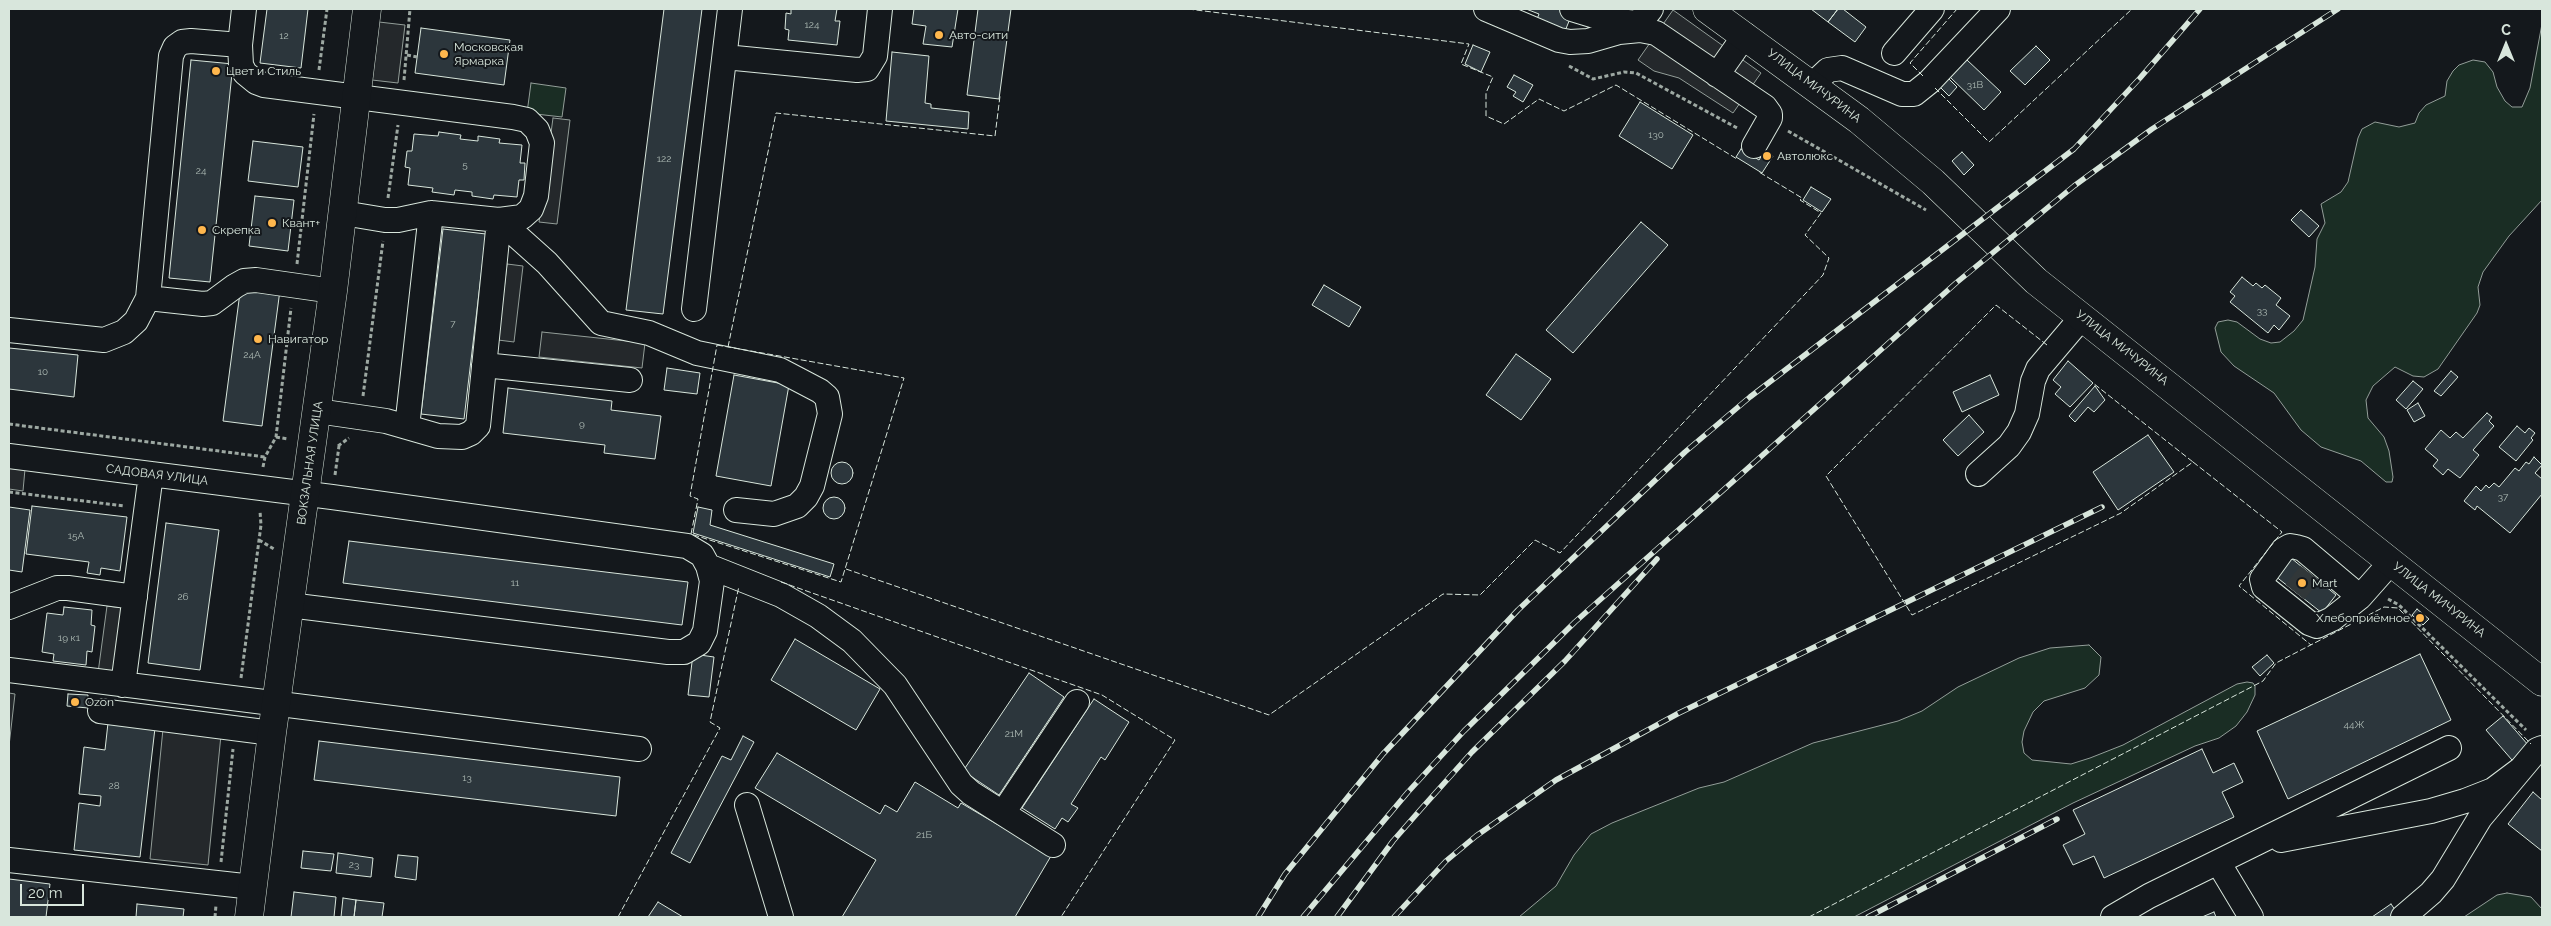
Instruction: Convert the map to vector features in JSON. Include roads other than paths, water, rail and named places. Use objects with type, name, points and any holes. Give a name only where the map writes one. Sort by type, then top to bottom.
[{"type":"main road","name":"ВОКЗАЛЬНАЯ УЛИЦА","points":[[249,917],[289,604],[306,494],[333,291],[367,9]]},
{"type":"main road","name":"УЛИЦА МИЧУРИНА","points":[[1707,9],[1745,35],[1900,153],[2036,281],[2542,682]]},
{"type":"street","points":[[244,9],[240,45],[242,65],[245,73],[256,82],[271,87],[357,97],[407,93],[528,120],[538,130],[542,143],[536,196],[531,209],[522,217],[499,220],[431,213],[398,220],[386,220],[343,214]]},
{"type":"street","points":[[694,309],[730,9]]},
{"type":"street","points":[[725,57],[857,70],[867,68],[875,56],[880,9]]},
{"type":"street","points":[[1486,9],[1522,16],[1559,40],[1570,42],[1588,41],[1643,21]]},
{"type":"street","points":[[1572,9],[1608,20],[1643,21],[1768,111],[1770,118],[1760,136]]},
{"type":"street","points":[[1894,53],[1932,9]]},
{"type":"street","points":[[1812,85],[1828,70],[1842,68],[1902,94],[1914,94],[1929,82],[1998,9]]},
{"type":"street","points":[[1717,75],[1745,35]]},
{"type":"street","points":[[9,330],[104,340],[131,326],[141,313],[148,298],[171,56],[175,48],[182,42],[240,45]]},
{"type":"street","points":[[407,427],[431,213]]},
{"type":"street","points":[[317,411],[360,417],[438,436],[462,437],[472,433],[478,426],[499,220]]},
{"type":"street","points":[[499,220],[547,264],[601,324],[649,334],[697,354],[780,370],[820,391],[827,397],[830,414],[813,480],[806,497],[797,506],[774,514],[736,510]]},
{"type":"street","points":[[148,298],[203,304],[218,299],[244,281],[256,280],[333,291]]},
{"type":"street","points":[[1978,474],[2009,446],[2019,432],[2027,414],[2033,381],[2038,369],[2082,317]]},
{"type":"street","points":[[484,365],[630,380]]},
{"type":"street","name":"САДОВАЯ УЛИЦА","points":[[9,456],[332,497],[687,546],[702,555],[708,566]]},
{"type":"street","points":[[123,685],[151,474]]},
{"type":"street","points":[[2366,591],[2304,584],[2309,623],[2317,626],[2332,619],[2366,591],[2391,562]]},
{"type":"street","points":[[289,604],[658,651],[684,652],[699,643],[705,631],[712,581],[708,566]]},
{"type":"street","points":[[708,566],[781,594],[818,616],[852,641],[895,685],[961,784],[1003,814],[1053,844]]},
{"type":"street","points":[[9,607],[57,588],[134,597]]},
{"type":"street","points":[[9,670],[639,749]]},
{"type":"street","points":[[1003,814],[1076,702]]},
{"type":"street","points":[[100,711],[272,733]]},
{"type":"street","points":[[2403,917],[2417,907],[2437,886],[2480,818],[2537,750],[2535,740]]},
{"type":"street","points":[[2113,917],[2143,899],[2449,748]]},
{"type":"street","points":[[2253,845],[2439,808],[2493,790],[2521,769]]},
{"type":"street","points":[[747,804],[781,917]]},
{"type":"street","points":[[9,860],[253,887]]},
{"type":"street","points":[[2218,862],[2252,917]]},
{"type":"tunnel","points":[[2295,592],[2310,573]]},
{"type":"railway","points":[[1258,917],[1285,874],[1383,754],[1518,610],[1685,452],[1750,397],[2074,149],[2140,78],[2200,9]]},
{"type":"railway","points":[[1303,917],[1408,792],[1464,731],[1575,622],[1956,283],[2074,186],[2152,129],[2338,9]]},
{"type":"railway","points":[[1394,917],[1446,861],[1476,836],[1556,780],[1679,713],[2102,507]]},
{"type":"railway","points":[[1337,917],[1393,841],[1421,809],[1472,752],[1565,661],[1657,559]]},
{"type":"railway","points":[[1868,917],[2057,819]]},
{"type":"place","name":"Авто-сити","points":[[939,35]]},
{"type":"place","name":"Московская Ярмарка","points":[[444,54]]},
{"type":"place","name":"Цвет и Стиль","points":[[216,71]]},
{"type":"place","name":"Автолюкс","points":[[1767,156]]},
{"type":"place","name":"Квант+","points":[[272,223]]},
{"type":"place","name":"Скрепка","points":[[202,230]]},
{"type":"place","name":"Навигатор","points":[[258,339]]},
{"type":"place","name":"Mart","points":[[2302,583]]},
{"type":"place","name":"Хлебоприёмное","points":[[2420,618]]},
{"type":"place","name":"Ozon","points":[[75,702]]}]
